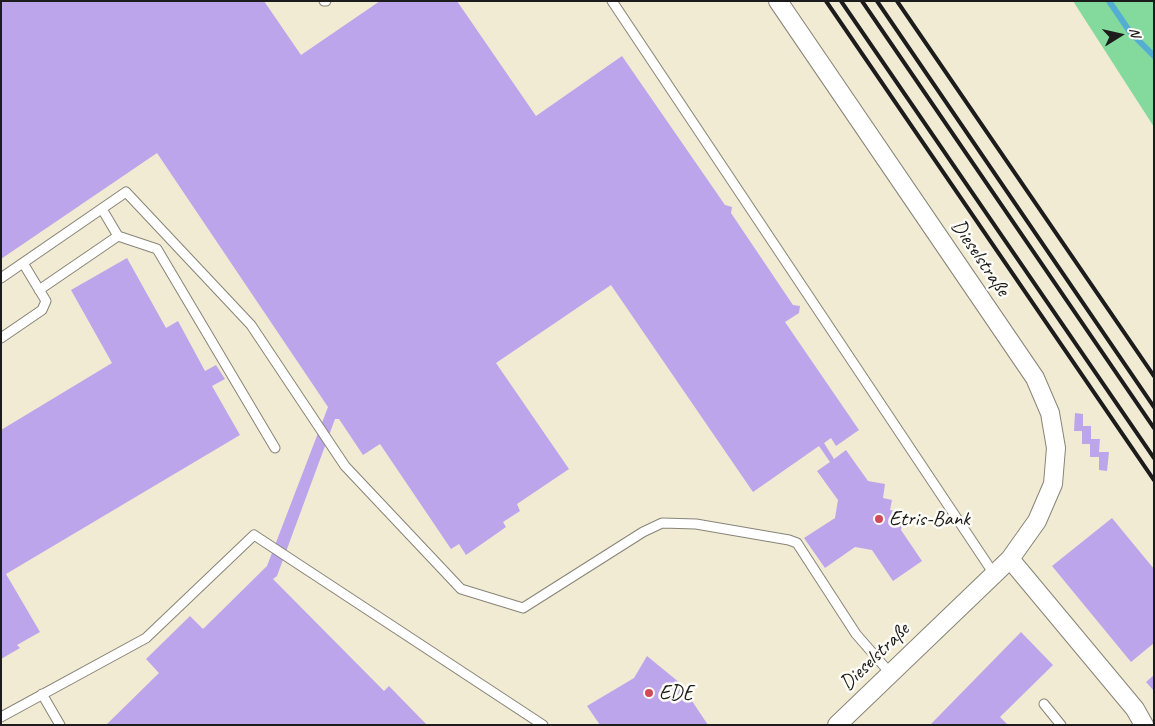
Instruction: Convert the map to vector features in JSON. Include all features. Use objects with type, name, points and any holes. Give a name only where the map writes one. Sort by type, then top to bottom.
[{"type":"street","name":"Dieselstraße","points":[[778,1],[1034,378],[1050,412],[1056,448],[1053,484],[1037,521],[1010,559],[837,725]]},
{"type":"street","points":[[1010,559],[1135,709],[1144,725]]},
{"type":"lane","points":[[612,1],[994,574]]},
{"type":"lane","points":[[1,278],[126,192],[251,325],[346,466],[461,588],[523,608],[643,532],[662,523],[696,524],[789,540],[797,544],[856,634],[890,673]]},
{"type":"lane","points":[[102,209],[118,236],[157,249],[275,448]]},
{"type":"lane","points":[[39,290],[118,236]]},
{"type":"lane","points":[[157,249],[172,241]]},
{"type":"lane","points":[[1,338],[42,310],[46,301],[23,264]]},
{"type":"lane","points":[[1,717],[146,638],[254,535],[543,725]]},
{"type":"lane","points":[[42,694],[60,725]]},
{"type":"lane","points":[[1044,704],[1061,725]]},
{"type":"green space","points":[[1073,1],[1154,1],[1154,127]]},
{"type":"building","points":[[1,1],[264,1],[301,55],[380,1],[457,1],[536,116],[622,56],[725,205],[732,207],[731,213],[793,305],[800,306],[799,313],[785,322],[859,430],[836,446],[831,438],[824,443],[834,459],[846,450],[868,481],[885,484],[883,498],[892,500],[890,510],[904,512],[901,530],[922,561],[893,581],[872,550],[855,547],[825,568],[804,538],[835,518],[838,500],[817,471],[830,462],[819,446],[753,492],[611,285],[496,363],[569,469],[517,504],[520,511],[503,522],[506,527],[466,555],[459,544],[451,549],[380,444],[363,455],[339,419],[335,419],[277,576],[273,579],[384,691],[389,686],[427,725],[106,725],[159,673],[146,659],[190,616],[203,629],[267,566],[328,407],[157,153],[1,259]]},
{"type":"building","points":[[127,258],[166,328],[178,321],[205,371],[216,365],[225,379],[212,386],[240,435],[6,574],[40,632],[17,645],[20,648],[1,659],[1,430],[112,363],[71,290]]},
{"type":"building","points":[[1075,413],[1083,414],[1083,426],[1091,426],[1091,439],[1100,439],[1099,452],[1109,452],[1107,471],[1099,470],[1099,457],[1090,457],[1090,444],[1082,444],[1082,431],[1074,431]]},
{"type":"building","points":[[1112,518],[1154,569],[1154,643],[1131,662],[1052,566]]},
{"type":"building","points":[[1021,632],[1053,665],[1000,717],[1008,725],[930,725]]},
{"type":"building","name":"EDE","points":[[647,656],[680,683],[708,725],[600,725],[587,706],[634,678]]},
{"type":"building","points":[[1154,675],[1154,691],[1146,682]]},
{"type":"waterway","points":[[1109,1],[1130,32],[1154,56]]},
{"type":"railway","points":[[826,1],[1154,480]]},
{"type":"railway","points":[[841,1],[1154,458]]},
{"type":"railway","points":[[862,1],[1154,428]]},
{"type":"railway","points":[[877,1],[1154,407]]},
{"type":"railway","points":[[897,1],[1154,376]]},
{"type":"place","name":"Etris-Bank","points":[[879,519]]},
{"type":"place","name":"EDE","points":[[649,693]]}]
